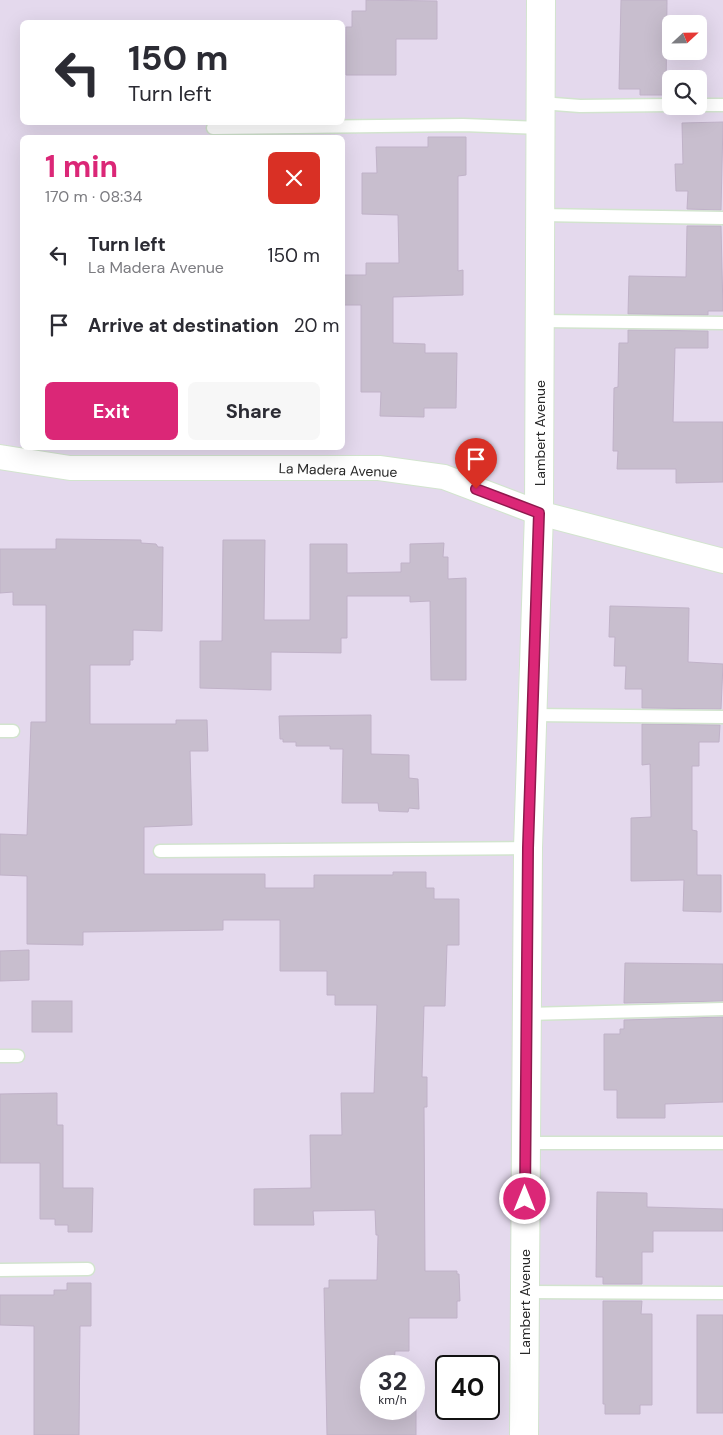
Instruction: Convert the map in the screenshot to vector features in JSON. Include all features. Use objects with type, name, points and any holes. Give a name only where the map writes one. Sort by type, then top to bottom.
[{"type":"street","name":"Lambert Avenue","points":[[524,1435],[528,848],[539,513],[541,0]]},
{"type":"street","name":"La Madera Avenue","points":[[0,457],[70,468],[379,468],[444,477],[539,513],[723,560]]},
{"type":"lane","points":[[214,128],[463,124],[541,116],[580,106],[662,105]]},
{"type":"lane","points":[[707,105],[723,105]]},
{"type":"lane","points":[[540,215],[723,218]]},
{"type":"lane","points":[[540,321],[723,323]]},
{"type":"lane","points":[[532,715],[723,717]]},
{"type":"lane","points":[[160,851],[528,848]]},
{"type":"lane","points":[[526,1014],[723,1009]]},
{"type":"lane","points":[[0,1056],[18,1056]]},
{"type":"lane","points":[[526,1143],[723,1143]]},
{"type":"lane","points":[[0,1270],[88,1269]]},
{"type":"lane","points":[[525,1292],[723,1293]]},
{"type":"building","points":[[366,0],[437,1],[437,39],[396,39],[396,75],[346,75],[346,27],[352,27],[352,11],[366,11]]},
{"type":"building","points":[[621,0],[667,0],[667,15],[662,15],[662,60],[666,60],[666,70],[662,70],[662,95],[640,95],[640,89],[619,89]]},
{"type":"building","points":[[723,122],[721,210],[687,209],[688,191],[676,191],[675,164],[683,164],[682,123]]},
{"type":"building","points":[[428,137],[466,137],[466,175],[458,176],[458,271],[463,270],[463,295],[393,297],[393,343],[425,344],[425,353],[457,353],[456,408],[424,408],[424,417],[380,416],[381,392],[361,392],[361,305],[345,305],[345,275],[366,275],[366,263],[399,263],[398,215],[362,214],[362,173],[377,173],[376,147],[428,147]]},
{"type":"building","points":[[687,226],[721,226],[723,311],[708,311],[708,315],[628,314],[629,276],[686,277]]},
{"type":"building","points":[[628,330],[708,331],[708,348],[675,348],[673,422],[723,422],[723,482],[676,483],[676,469],[617,469],[618,451],[613,451],[614,388],[618,387],[619,343],[628,343]]},
{"type":"building","points":[[56,539],[141,540],[141,543],[156,544],[158,547],[163,547],[162,631],[133,630],[133,660],[130,660],[130,665],[90,665],[90,724],[176,724],[176,720],[207,720],[208,751],[190,751],[192,825],[144,827],[144,874],[265,874],[265,888],[314,888],[314,875],[393,875],[393,872],[426,872],[426,888],[434,888],[434,899],[459,899],[459,945],[447,945],[445,1006],[424,1006],[422,1077],[427,1077],[427,1107],[424,1107],[425,1271],[457,1271],[457,1274],[459,1274],[460,1301],[457,1301],[457,1318],[409,1318],[409,1351],[395,1351],[395,1355],[360,1355],[360,1420],[416,1420],[416,1435],[327,1435],[324,1288],[329,1288],[329,1280],[377,1280],[378,1235],[376,1235],[375,1210],[313,1211],[314,1225],[254,1225],[254,1189],[311,1188],[310,1135],[342,1135],[341,1093],[374,1093],[377,1005],[335,1005],[335,995],[327,995],[327,971],[280,971],[280,920],[223,920],[223,930],[83,932],[83,945],[27,944],[27,876],[0,875],[0,834],[27,835],[31,722],[46,722],[46,605],[13,605],[13,592],[0,593],[0,549],[56,549]]},
{"type":"building","points":[[223,540],[265,540],[264,620],[310,620],[310,544],[347,544],[347,573],[401,572],[401,563],[410,563],[410,544],[444,543],[443,557],[448,557],[448,579],[466,578],[466,680],[431,680],[430,601],[410,602],[410,596],[347,596],[347,638],[341,638],[341,653],[271,652],[271,690],[200,688],[200,641],[222,641]]},
{"type":"building","points":[[610,606],[689,608],[688,662],[723,664],[721,709],[642,708],[642,689],[625,689],[626,666],[614,666],[615,637],[609,637]]},
{"type":"building","points":[[371,715],[371,754],[409,755],[409,778],[418,779],[419,809],[409,808],[408,812],[379,811],[378,803],[342,803],[343,749],[330,749],[330,746],[296,746],[296,742],[283,742],[283,739],[280,739],[279,716]]},
{"type":"building","points":[[642,724],[720,725],[719,742],[699,742],[699,766],[692,766],[692,830],[697,831],[697,875],[721,875],[721,912],[683,911],[684,880],[631,881],[631,818],[651,817],[650,764],[642,765]]},
{"type":"building","points":[[29,950],[29,980],[0,981],[0,951]]},
{"type":"building","points":[[625,963],[723,964],[723,1001],[624,1003]]},
{"type":"building","points":[[32,1001],[72,1001],[72,1032],[32,1032]]},
{"type":"building","points":[[723,1017],[723,1102],[665,1104],[665,1118],[617,1118],[617,1090],[604,1090],[604,1034],[620,1034],[620,1029],[624,1029],[624,1020]]},
{"type":"building","points":[[57,1093],[57,1125],[63,1125],[63,1188],[93,1188],[92,1232],[68,1232],[68,1225],[55,1225],[55,1219],[40,1219],[40,1163],[0,1163],[0,1094]]},
{"type":"building","points":[[597,1192],[647,1193],[647,1207],[723,1209],[723,1231],[653,1231],[653,1252],[642,1252],[642,1284],[603,1284],[603,1277],[596,1277]]},
{"type":"building","points":[[67,1283],[91,1283],[91,1326],[80,1326],[79,1435],[34,1435],[34,1326],[0,1325],[0,1295],[54,1295],[54,1290],[67,1290]]},
{"type":"building","points":[[603,1301],[642,1301],[641,1314],[652,1314],[652,1405],[640,1405],[640,1414],[605,1414],[605,1404],[603,1404]]},
{"type":"building","points":[[697,1315],[723,1315],[723,1413],[697,1413]]},
{"type":"route","points":[[476,489],[539,513],[528,848],[525,1199]]}]
